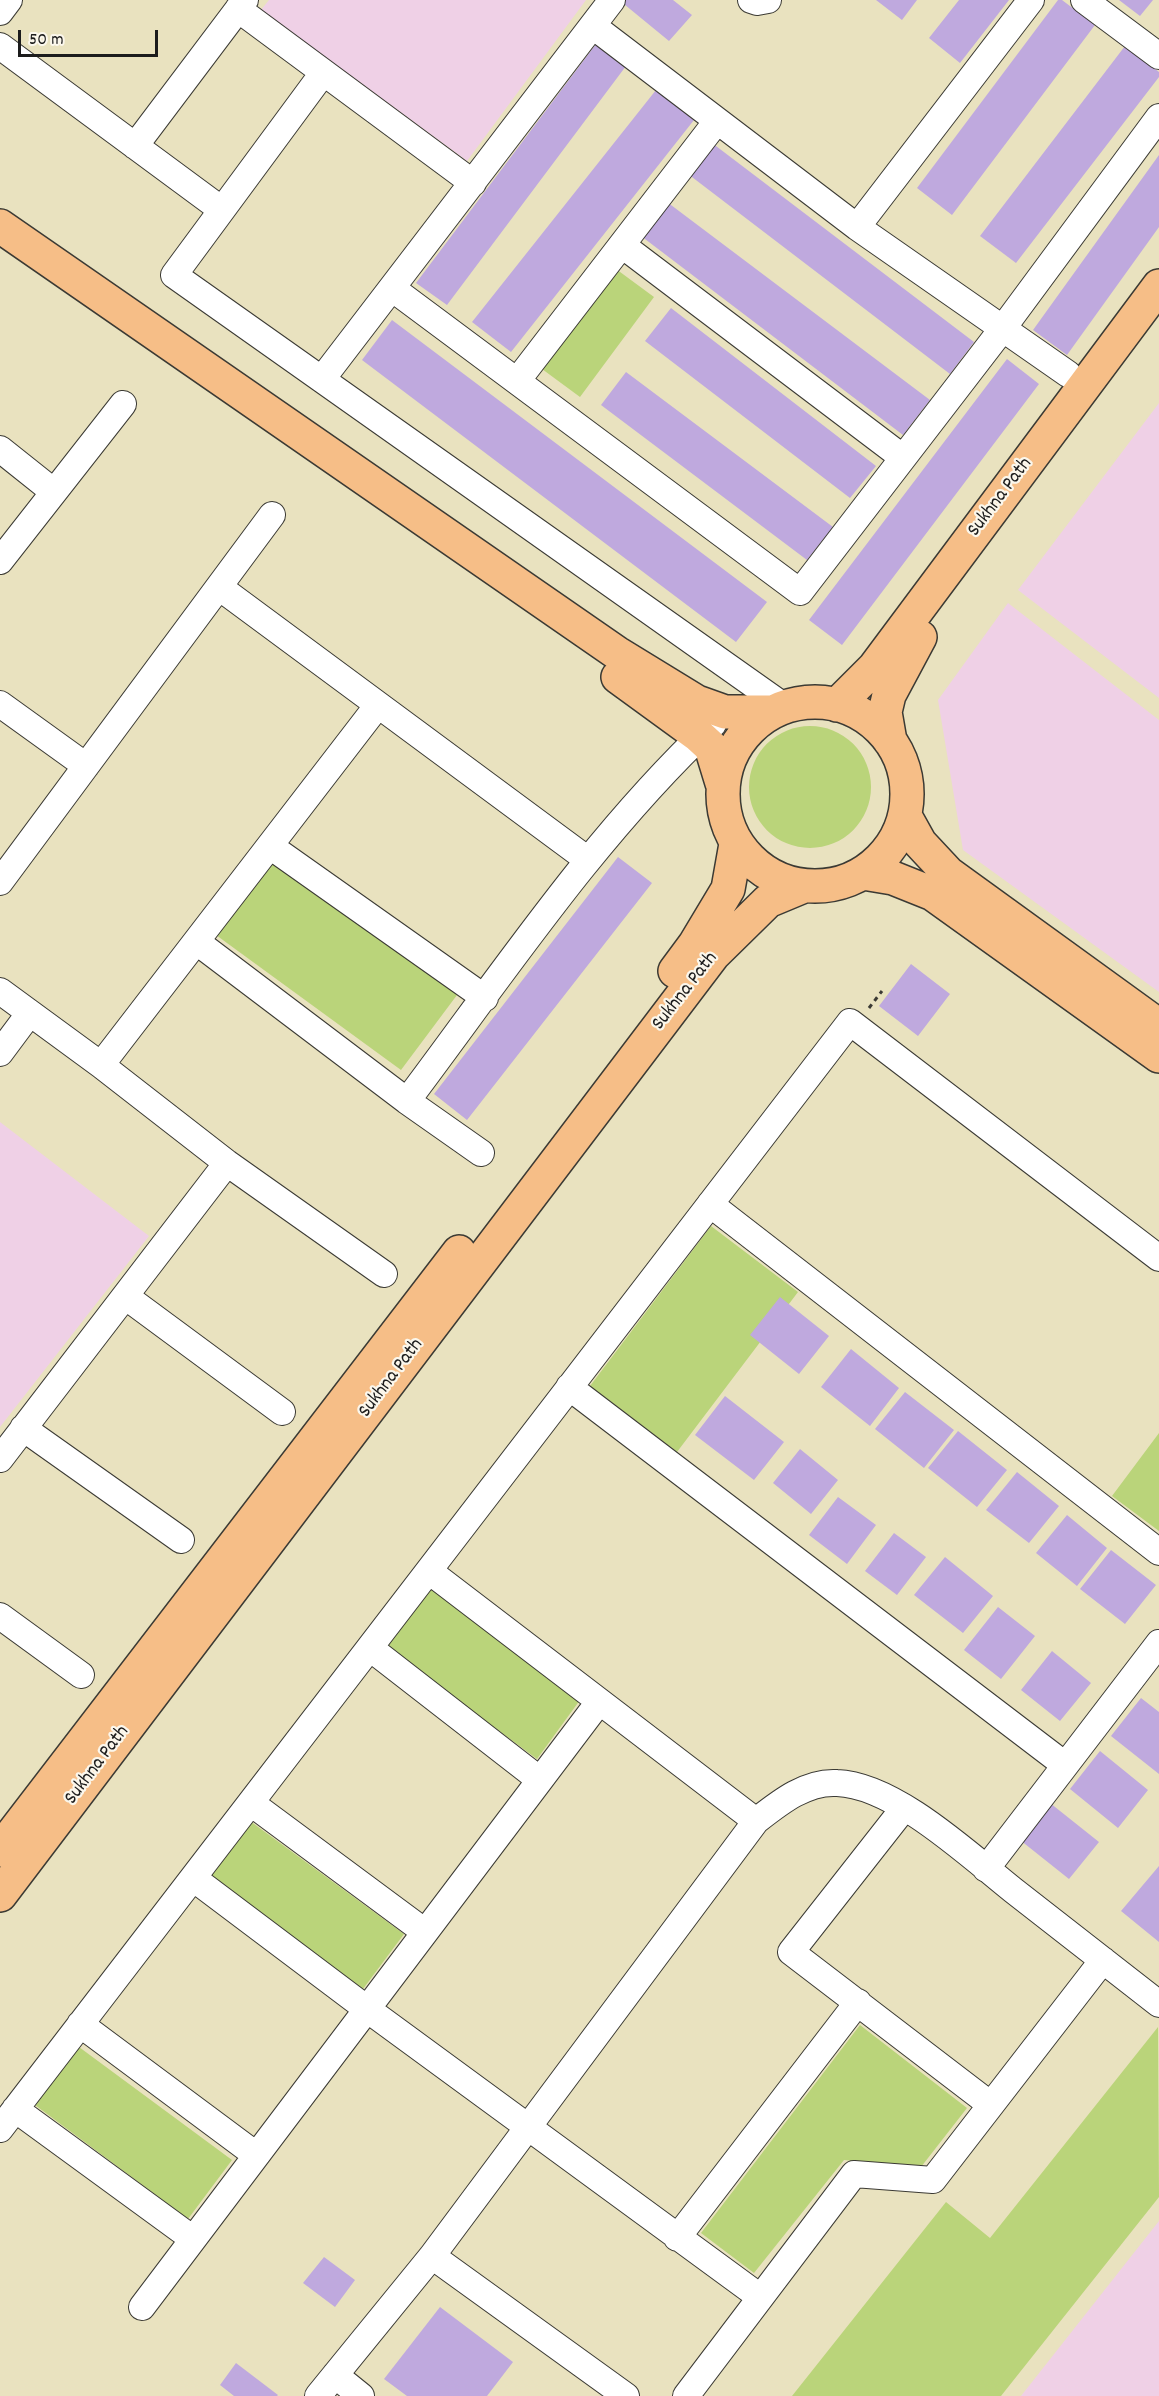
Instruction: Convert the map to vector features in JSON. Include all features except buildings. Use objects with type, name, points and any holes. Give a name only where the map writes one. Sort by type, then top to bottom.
[{"type":"main road","points":[[0,226],[617,653],[697,702],[724,712],[779,709],[811,702],[837,705],[867,718],[890,741],[900,758],[906,777],[907,796],[904,816],[899,833],[890,849],[863,873],[835,884],[804,886],[788,883],[759,868],[736,844],[724,815],[722,783],[711,747],[699,736],[606,667],[0,249]]},
{"type":"main road","name":"Sukhna Path","points":[[837,705],[874,668],[1159,286]]},
{"type":"main road","name":"Sukhna Path","points":[[890,741],[885,712],[889,695],[928,624],[1159,321]]},
{"type":"main road","points":[[722,783],[728,761],[739,741],[754,724],[779,709]]},
{"type":"main road","points":[[904,816],[920,843],[948,873],[1159,1026]]},
{"type":"main road","name":"Sukhna Path","points":[[0,1850],[695,944],[728,889],[736,844]]},
{"type":"main road","points":[[863,873],[893,878],[933,894],[1159,1056]]},
{"type":"main road","name":"Sukhna Path","points":[[0,1895],[713,955],[768,901],[804,886]]},
{"type":"street","points":[[0,12],[9,0]]},
{"type":"street","points":[[322,379],[612,0]]},
{"type":"street","points":[[751,0],[757,2],[768,0]]},
{"type":"street","points":[[857,227],[1031,0]]},
{"type":"street","points":[[1084,0],[1159,56]]},
{"type":"street","points":[[135,146],[242,5],[323,73],[473,183]]},
{"type":"street","points":[[593,26],[857,227],[1068,374]]},
{"type":"street","points":[[0,46],[222,210]]},
{"type":"street","points":[[323,73],[174,274],[747,680],[779,709]]},
{"type":"street","points":[[393,289],[800,592],[1003,328],[1159,117]]},
{"type":"street","points":[[517,381],[717,121]]},
{"type":"street","points":[[622,244],[902,457]]},
{"type":"street","points":[[0,561],[123,404]]},
{"type":"street","points":[[0,449],[54,492]]},
{"type":"street","points":[[0,882],[272,515]]},
{"type":"street","points":[[219,587],[588,860]]},
{"type":"street","points":[[407,1101],[588,860],[656,780],[724,712],[747,680]]},
{"type":"street","points":[[0,704],[86,766]]},
{"type":"street","points":[[102,1065],[378,705]]},
{"type":"street","points":[[270,846],[485,998]]},
{"type":"street","points":[[197,942],[407,1101],[481,1153]]},
{"type":"street","points":[[0,991],[102,1065],[227,1163],[384,1274]]},
{"type":"street","points":[[0,1053],[29,1014]]},
{"type":"street","points":[[0,2129],[850,1022],[1159,1258]]},
{"type":"street","points":[[0,1459],[227,1163]]},
{"type":"street","points":[[710,1204],[1159,1552]]},
{"type":"street","points":[[125,1296],[282,1412]]},
{"type":"street","points":[[569,1387],[1065,1765]]},
{"type":"street","points":[[23,1428],[181,1540]]},
{"type":"street","points":[[429,1571],[756,1821]]},
{"type":"street","points":[[0,1616],[81,1674]]},
{"type":"street","points":[[986,1869],[1159,1643]]},
{"type":"street","points":[[370,1648],[540,1780]]},
{"type":"street","points":[[142,2307],[599,1702]]},
{"type":"street","points":[[318,2396],[432,2256],[756,1821],[782,1801],[814,1785],[837,1783],[870,1789],[917,1815],[1159,2004]]},
{"type":"street","points":[[250,1803],[425,1932]]},
{"type":"street","points":[[904,1808],[791,1952],[991,2105]]},
{"type":"street","points":[[193,1878],[760,2298]]},
{"type":"street","points":[[686,2396],[854,2174],[933,2180],[1103,1960]]},
{"type":"street","points":[[677,2238],[858,2002]]},
{"type":"street","points":[[80,2025],[256,2155]]},
{"type":"street","points":[[15,2109],[193,2238]]},
{"type":"street","points":[[432,2256],[626,2396]]},
{"type":"street","points":[[335,2375],[361,2396]]},
{"type":"shaded area","points":[[269,0],[586,0],[467,161],[261,10]]},
{"type":"shaded area","points":[[1159,403],[1159,698],[1018,590]]},
{"type":"shaded area","points":[[1008,603],[1159,720],[1159,992],[963,850],[938,700]]},
{"type":"shaded area","points":[[0,1122],[149,1236],[0,1427]]},
{"type":"shaded area","points":[[1159,2221],[1159,2396],[1021,2396]]},
{"type":"green space","points":[[616,269],[654,297],[580,397],[542,369]]},
{"type":"green space","points":[[810,726],[833,731],[844,736],[853,744],[861,753],[866,764],[871,787],[866,810],[861,821],[853,830],[844,838],[833,843],[810,848],[787,843],[776,838],[767,830],[759,821],[754,810],[749,787],[754,764],[759,753],[767,744],[776,736],[787,731]]},
{"type":"green space","points":[[272,859],[457,995],[401,1070],[216,935]]},
{"type":"green space","points":[[711,1226],[798,1292],[677,1452],[590,1386]]},
{"type":"green space","points":[[1159,1433],[1159,1531],[1112,1496]]},
{"type":"green space","points":[[427,1586],[580,1700],[537,1759],[383,1645]]},
{"type":"green space","points":[[250,1821],[404,1934],[360,1993],[206,1880]]},
{"type":"green space","points":[[860,2025],[967,2108],[921,2167],[844,2160],[754,2273],[701,2233]]},
{"type":"green space","points":[[1158,2027],[1159,2197],[1001,2396],[792,2396],[946,2202],[990,2238]]},
{"type":"green space","points":[[79,2047],[232,2160],[188,2219],[35,2105]]}]
